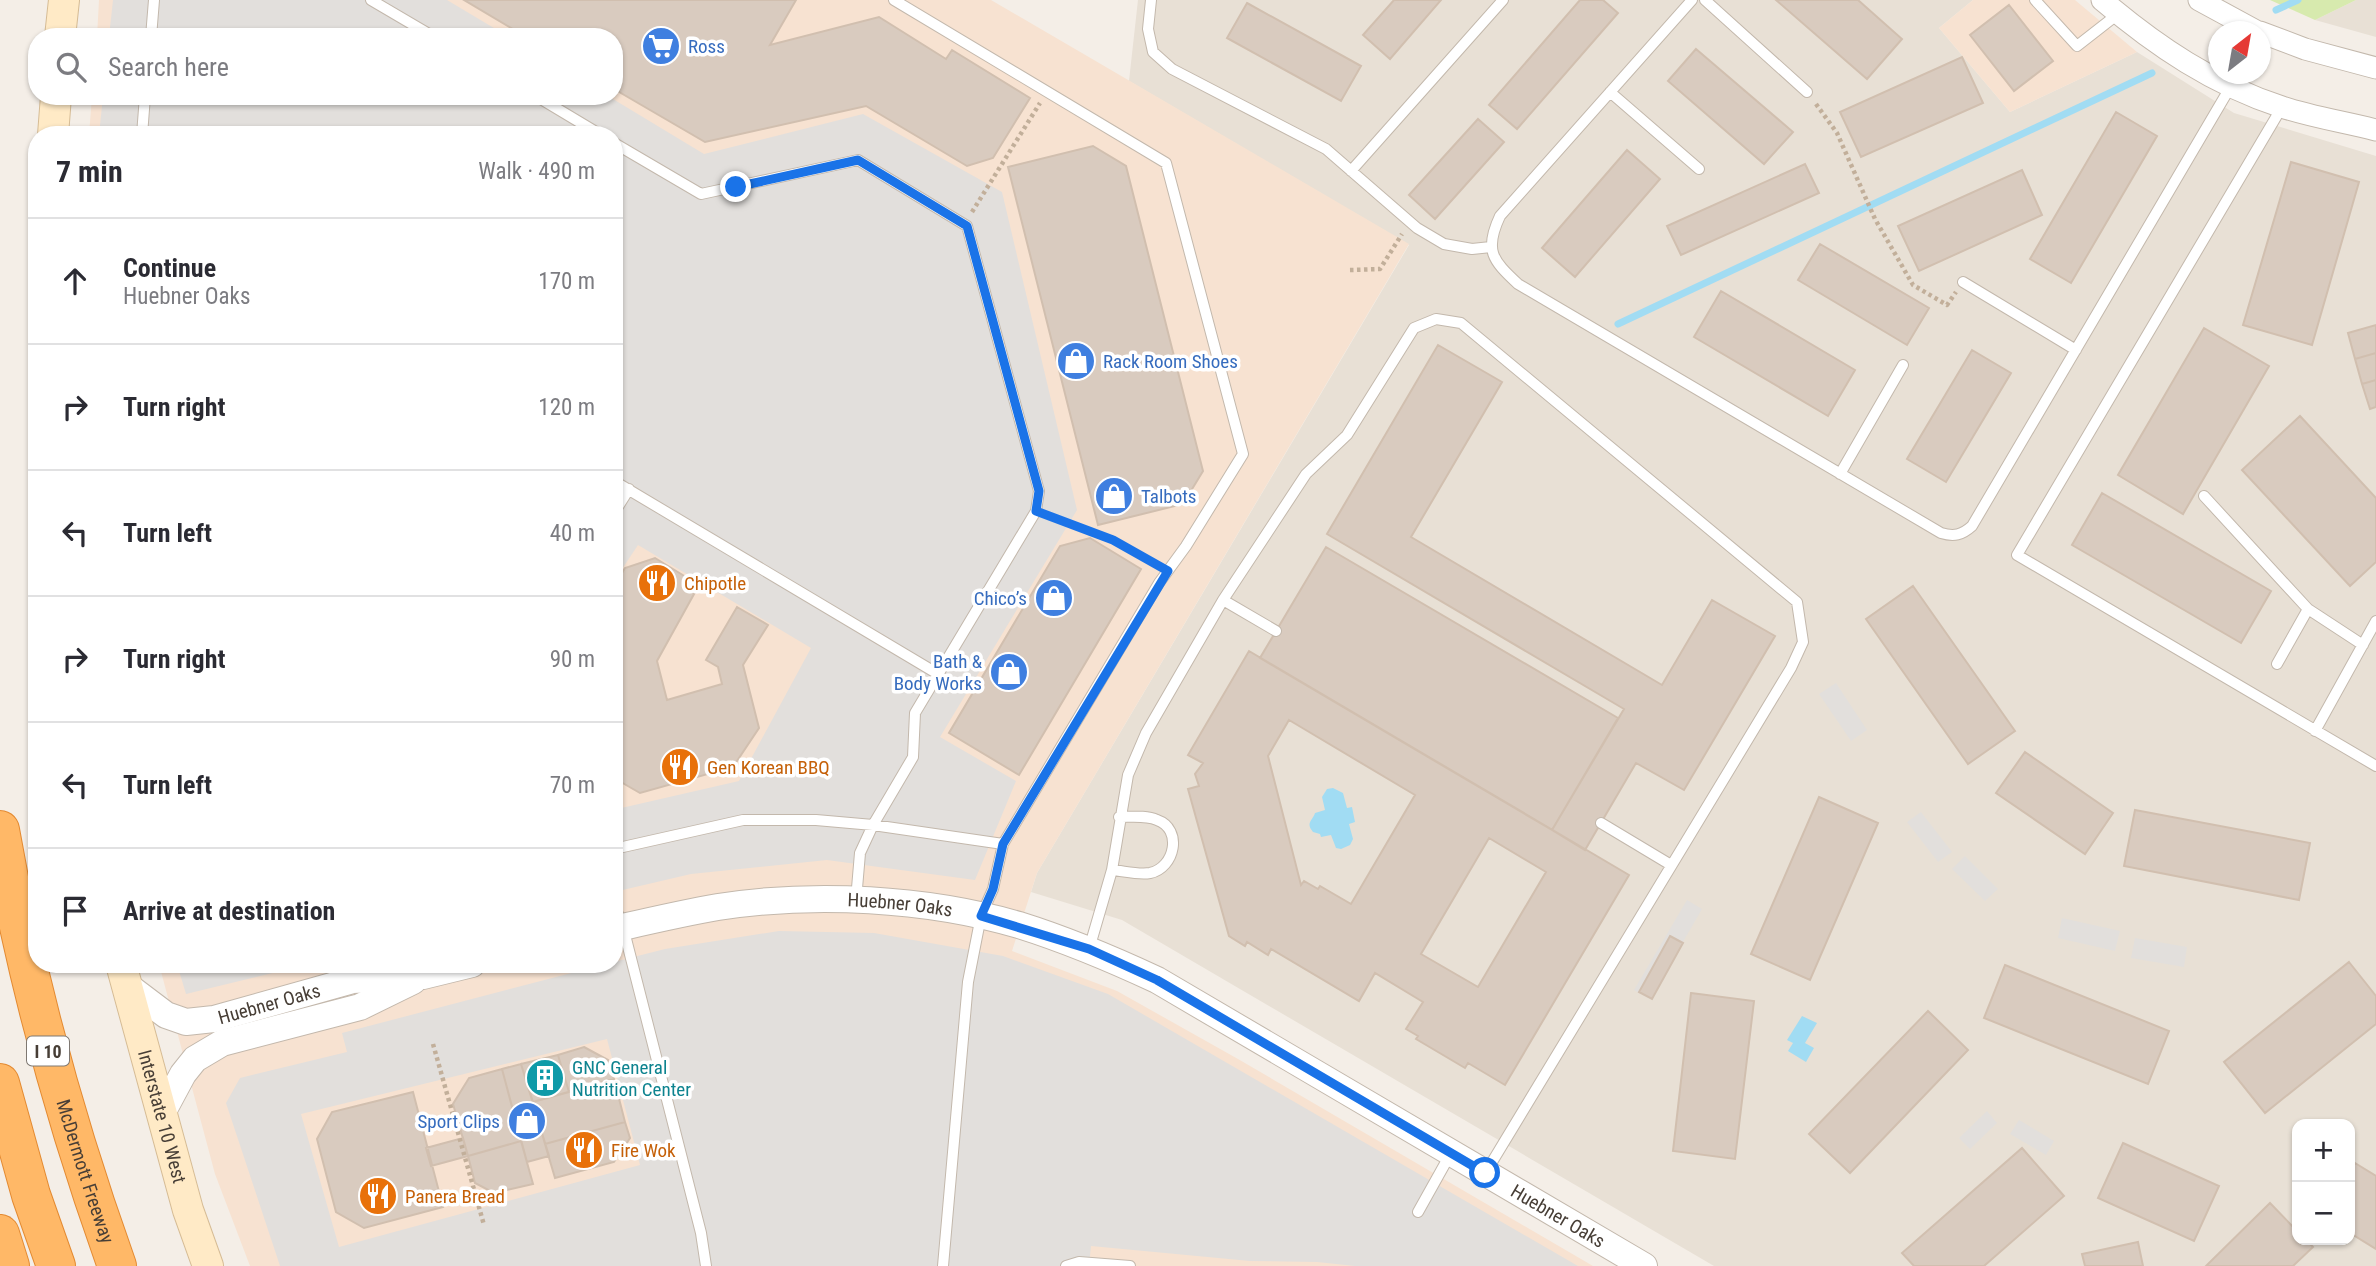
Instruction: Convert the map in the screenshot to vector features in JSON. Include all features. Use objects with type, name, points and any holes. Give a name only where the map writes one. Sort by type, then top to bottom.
[{"type":"highway","name":"McDermott Freeway","points":[[0,830],[12,900],[28,966]]},
{"type":"highway","name":"McDermott Freeway","points":[[30,973],[50,1057],[96,1208],[117,1266]]},
{"type":"highway","points":[[0,1083],[31,1195],[56,1266]]},
{"type":"highway","points":[[0,1234],[10,1266]]},
{"type":"main road","points":[[61,28],[64,0]]},
{"type":"main road","points":[[54,126],[55,105]]},
{"type":"main road","name":"Interstate 10 West","points":[[123,974],[188,1210],[208,1266]]},
{"type":"street","points":[[2199,0],[2239,21]]},
{"type":"street","points":[[2110,7],[2178,59],[2231,86],[2282,107],[2376,130]]},
{"type":"street","points":[[2271,36],[2305,49],[2376,68]]},
{"type":"street","name":"Huebner Oaks","points":[[623,919],[794,900],[856,900],[944,909],[981,916],[1089,949],[1157,980],[1644,1266]]},
{"type":"street","name":"Huebner Oaks","points":[[123,974],[166,1015],[186,1022],[214,1019],[353,980],[435,973]]},
{"type":"street","name":"Huebner Oaks","points":[[161,1115],[183,1074],[195,1059],[222,1042],[360,1007],[423,976]]},
{"type":"lane","points":[[152,28],[154,0]]},
{"type":"lane","points":[[371,0],[419,28]]},
{"type":"lane","points":[[894,0],[1166,163],[1242,454],[1003,844],[993,889],[981,916],[968,982],[943,1266]]},
{"type":"lane","points":[[1151,0],[1148,29],[1153,52],[1172,69],[1326,149],[1410,222],[1444,244],[1472,249],[1490,247]]},
{"type":"lane","points":[[1351,171],[1503,0]]},
{"type":"lane","points":[[1692,0],[1500,216],[1493,230],[1490,247],[1497,265],[1518,284],[1941,533],[1951,536],[1965,533],[1972,526],[2231,86]]},
{"type":"lane","points":[[1705,0],[1807,92]]},
{"type":"lane","points":[[2035,0],[2077,46],[2110,7]]},
{"type":"lane","points":[[1610,92],[1699,169]]},
{"type":"lane","points":[[143,126],[144,105]]},
{"type":"lane","points":[[551,105],[586,126]]},
{"type":"lane","points":[[2282,107],[2017,555],[2376,766]]},
{"type":"lane","points":[[623,148],[701,194],[858,160],[967,226],[1039,491],[1036,511],[915,713],[913,757],[873,825],[860,853],[856,900]]},
{"type":"lane","points":[[1963,282],[2076,350]]},
{"type":"lane","points":[[1089,949],[1112,870],[1128,775],[1146,733],[1223,600],[1306,474],[1347,435],[1414,328],[1436,319],[1461,323],[1797,602],[1803,642],[1791,668],[1485,1173]]},
{"type":"lane","points":[[1840,474],[1903,365]]},
{"type":"lane","points":[[623,486],[938,674]]},
{"type":"lane","points":[[623,499],[629,489]]},
{"type":"lane","points":[[2204,496],[2308,609],[2362,645]]},
{"type":"lane","points":[[1223,600],[1276,631]]},
{"type":"lane","points":[[2277,664],[2308,609]]},
{"type":"lane","points":[[2315,731],[2376,621]]},
{"type":"lane","points":[[1112,870],[1151,873],[1160,869],[1172,854],[1174,844],[1166,826],[1158,820],[1119,817]]},
{"type":"lane","points":[[623,847],[744,820],[817,820],[873,825],[1003,844]]},
{"type":"lane","points":[[1601,823],[1671,865]]},
{"type":"lane","points":[[623,942],[701,1233],[706,1266]]},
{"type":"lane","points":[[1418,1212],[1451,1152]]},
{"type":"lane","points":[[1066,1266],[1079,1262],[1130,1266]]},
{"type":"path","points":[[964,224],[1047,91]]},
{"type":"path","points":[[1807,92],[1837,133],[1875,219],[1913,285],[1947,305],[1963,282]]},
{"type":"path","points":[[1350,270],[1380,269],[1410,222]]},
{"type":"path","points":[[1036,511],[1113,540],[1168,571]]},
{"type":"path","points":[[433,1044],[484,1225]]},
{"type":"shaded area","points":[[99,0],[991,0],[1409,244],[1037,873],[1012,951],[1117,991],[1593,1266],[250,1266],[215,1174],[161,973],[623,973],[623,126],[90,126],[91,105],[623,105],[623,28],[97,28]]},
{"type":"shaded area","points":[[113,0],[447,0],[494,28],[110,28]]},
{"type":"shaded area","points":[[1138,0],[1973,0],[1939,28],[2010,112],[2137,52],[2234,113],[2376,156],[2376,1266],[1714,1266],[1122,920],[1031,892],[1037,873],[1409,245],[1129,81]]},
{"type":"shaded area","points":[[1973,0],[2075,0],[2137,52],[2010,112],[1939,28]]},
{"type":"shaded area","points":[[2356,0],[2376,0],[2376,37],[2315,20]]},
{"type":"shaded area","points":[[102,105],[623,105],[704,154],[863,114],[1002,192],[1077,510],[940,737],[1016,781],[975,880],[827,860],[691,874],[623,890],[623,808],[739,781],[811,648],[638,545],[623,568],[623,126],[100,126]]},
{"type":"shaded area","points":[[1836,683],[1867,730],[1851,741],[1819,694]]},
{"type":"shaded area","points":[[1921,812],[1952,852],[1938,862],[1907,822]]},
{"type":"shaded area","points":[[1965,856],[1998,889],[1985,901],[1952,869]]},
{"type":"shaded area","points":[[1687,900],[1702,909],[1650,999],[1634,990]]},
{"type":"shaded area","points":[[2062,918],[2120,931],[2115,951],[2058,938]]},
{"type":"shaded area","points":[[779,931],[874,933],[1003,956],[1108,994],[1578,1266],[1355,1266],[1317,1262],[1250,1261],[1091,1246],[1089,1266],[280,1266],[226,1103],[240,1078],[347,1052],[342,1033],[572,973],[623,973],[623,960],[665,949]],"holes":[[[607,1039],[640,1165],[339,1247],[301,1114]]]},
{"type":"shaded area","points":[[2135,938],[2187,947],[2184,967],[2131,958]]},
{"type":"shaded area","points":[[180,973],[273,973],[186,994]]},
{"type":"shaded area","points":[[1987,1111],[1997,1123],[1970,1149],[1959,1138]]},
{"type":"shaded area","points":[[2019,1120],[2054,1141],[2046,1155],[2010,1134]]},
{"type":"green space","points":[[2270,0],[2356,0],[2315,20]]},
{"type":"water","points":[[1333,788],[1343,793],[1347,808],[1352,807],[1355,822],[1349,824],[1353,839],[1350,845],[1341,849],[1336,848],[1331,835],[1321,837],[1313,832],[1310,826],[1315,813],[1325,810],[1322,797],[1327,789]]},
{"type":"water","points":[[1802,1016],[1817,1023],[1805,1043],[1814,1048],[1806,1062],[1788,1051],[1793,1043],[1787,1040]]},
{"type":"building","points":[[464,0],[796,0],[770,45],[879,17],[946,59],[952,50],[1030,98],[993,158],[967,166],[866,106],[705,142],[623,94],[623,28],[511,28]]},
{"type":"building","points":[[1394,0],[1441,0],[1390,59],[1363,35]]},
{"type":"building","points":[[1580,0],[1603,0],[1618,13],[1517,129],[1489,105]]},
{"type":"building","points":[[1776,0],[1858,0],[1902,39],[1867,79]]},
{"type":"building","points":[[1247,3],[1361,66],[1341,101],[1227,38]]},
{"type":"building","points":[[2009,5],[2053,61],[2014,91],[1970,35]]},
{"type":"building","points":[[1696,49],[1793,132],[1764,164],[1668,81]]},
{"type":"building","points":[[1962,57],[1983,103],[1861,157],[1840,112]]},
{"type":"building","points":[[2116,112],[2157,136],[2071,283],[2030,259]]},
{"type":"building","points":[[1478,119],[1504,142],[1435,219],[1409,195]]},
{"type":"building","points":[[1093,146],[1126,166],[1203,471],[1183,504],[1098,525],[1008,167]]},
{"type":"building","points":[[1627,150],[1660,179],[1575,277],[1542,248]]},
{"type":"building","points":[[2291,162],[2359,182],[2312,345],[2243,325]]},
{"type":"building","points":[[1805,164],[1819,193],[1681,255],[1667,226]]},
{"type":"building","points":[[2022,170],[2042,215],[1919,271],[1898,226]]},
{"type":"building","points":[[1820,244],[1929,308],[1907,345],[1798,280]]},
{"type":"building","points":[[1721,291],[1855,370],[1828,416],[1694,337]]},
{"type":"building","points":[[2376,325],[2376,353],[2355,359],[2348,333]]},
{"type":"building","points":[[2204,328],[2269,366],[2183,514],[2118,475]]},
{"type":"building","points":[[1438,345],[1502,382],[1411,537],[1662,685],[1712,600],[1775,636],[1684,790],[1636,763],[1585,850],[1552,830],[1624,709],[1327,534]]},
{"type":"building","points":[[1972,350],[2011,373],[1946,482],[1907,459]]},
{"type":"building","points":[[2376,353],[2376,380],[2362,384],[2355,359]]},
{"type":"building","points":[[2376,380],[2376,407],[2370,409],[2362,384]]},
{"type":"building","points":[[2300,416],[2376,498],[2376,562],[2350,586],[2242,470]]},
{"type":"building","points":[[2102,493],[2271,591],[2241,643],[2072,545]]},
{"type":"building","points":[[1090,538],[1141,569],[1019,775],[949,733],[1060,546]]},
{"type":"building","points":[[1326,547],[1618,718],[1552,830],[1260,658]]},
{"type":"building","points":[[655,558],[699,585],[657,661],[667,700],[722,684],[718,667],[706,660],[737,607],[768,625],[743,665],[759,728],[733,767],[640,793],[623,783],[625,568]]},
{"type":"building","points":[[1913,586],[2015,731],[1968,764],[1866,619]]},
{"type":"building","points":[[1249,651],[1629,875],[1505,1085],[1468,1063],[1465,1068],[1416,1039],[1418,1036],[1406,1029],[1423,1002],[1375,973],[1359,1001],[1271,949],[1268,955],[1247,942],[1245,946],[1229,936],[1188,789],[1199,786],[1195,774],[1203,763],[1188,755]],"holes":[[[1289,720],[1415,795],[1351,904],[1320,886],[1318,889],[1304,881],[1301,885],[1268,756]],[[1489,838],[1546,872],[1478,987],[1421,954]]]},
{"type":"building","points":[[2025,752],[2113,813],[2085,854],[1996,793]]},
{"type":"building","points":[[1819,797],[1878,823],[1810,980],[1751,954]]},
{"type":"building","points":[[2135,810],[2310,843],[2299,900],[2124,866]]},
{"type":"building","points":[[1670,936],[1683,943],[1652,999],[1639,992]]},
{"type":"building","points":[[2349,962],[2376,996],[2376,1024],[2265,1113],[2224,1062]]},
{"type":"building","points":[[2005,965],[2169,1031],[2148,1084],[1984,1018]]},
{"type":"building","points":[[1691,993],[1754,1001],[1735,1159],[1673,1151]]},
{"type":"building","points":[[1928,1011],[1968,1050],[1850,1173],[1809,1134]]},
{"type":"building","points":[[584,1047],[608,1060],[614,1079],[569,1092],[558,1055]]},
{"type":"building","name":"GNC General Nutrition Center","points":[[558,1055],[569,1092],[533,1102],[521,1064]]},
{"type":"building","name":"Sport Clips","points":[[521,1064],[549,1156],[527,1162],[502,1069]]},
{"type":"building","points":[[502,1069],[521,1141],[468,1156],[453,1104],[469,1078]]},
{"type":"building","points":[[614,1079],[625,1122],[545,1144],[533,1102]]},
{"type":"building","points":[[413,1092],[443,1207],[364,1228],[336,1212],[317,1139],[332,1112]]},
{"type":"building","name":"Fire Wok","points":[[625,1122],[630,1138],[614,1162],[555,1178],[545,1144]]},
{"type":"building","points":[[463,1138],[468,1156],[431,1166],[426,1148]]},
{"type":"building","points":[[521,1141],[533,1184],[494,1193],[475,1183],[468,1156]]},
{"type":"building","points":[[2123,1143],[2219,1186],[2194,1241],[2098,1198]]},
{"type":"building","points":[[2022,1148],[2064,1196],[1984,1266],[1914,1266],[1902,1253]]},
{"type":"building","points":[[2355,1163],[2376,1176],[2376,1249],[2355,1236]]},
{"type":"building","points":[[2270,1203],[2292,1226],[2292,1245],[2313,1247],[2293,1266],[2206,1266]]},
{"type":"building","points":[[2138,1242],[2143,1266],[2085,1266],[2082,1254]]},
{"type":"waterway","points":[[2276,10],[2298,0]]},
{"type":"waterway","points":[[1618,324],[2152,73]]},
{"type":"place","name":"Ross","points":[[661,46]]},
{"type":"place","name":"Rack Room Shoes","points":[[1076,361]]},
{"type":"place","name":"Talbots","points":[[1114,496]]},
{"type":"place","name":"Chipotle","points":[[657,583]]},
{"type":"place","name":"Chico’s","points":[[1054,598]]},
{"type":"place","name":"Bath & Body Works","points":[[1009,672]]},
{"type":"place","name":"Gen Korean BBQ","points":[[680,767]]},
{"type":"place","name":"GNC General Nutrition Center","points":[[545,1078]]},
{"type":"place","name":"Sport Clips","points":[[527,1121]]},
{"type":"place","name":"Fire Wok","points":[[584,1150]]},
{"type":"place","name":"Panera Bread","points":[[378,1196]]},
{"type":"route","points":[[736,187],[858,160],[967,226],[1039,491],[1036,511],[1113,540],[1168,571],[1158,583],[1003,844],[993,889],[981,916],[1089,949],[1157,980],[1485,1173]]}]
